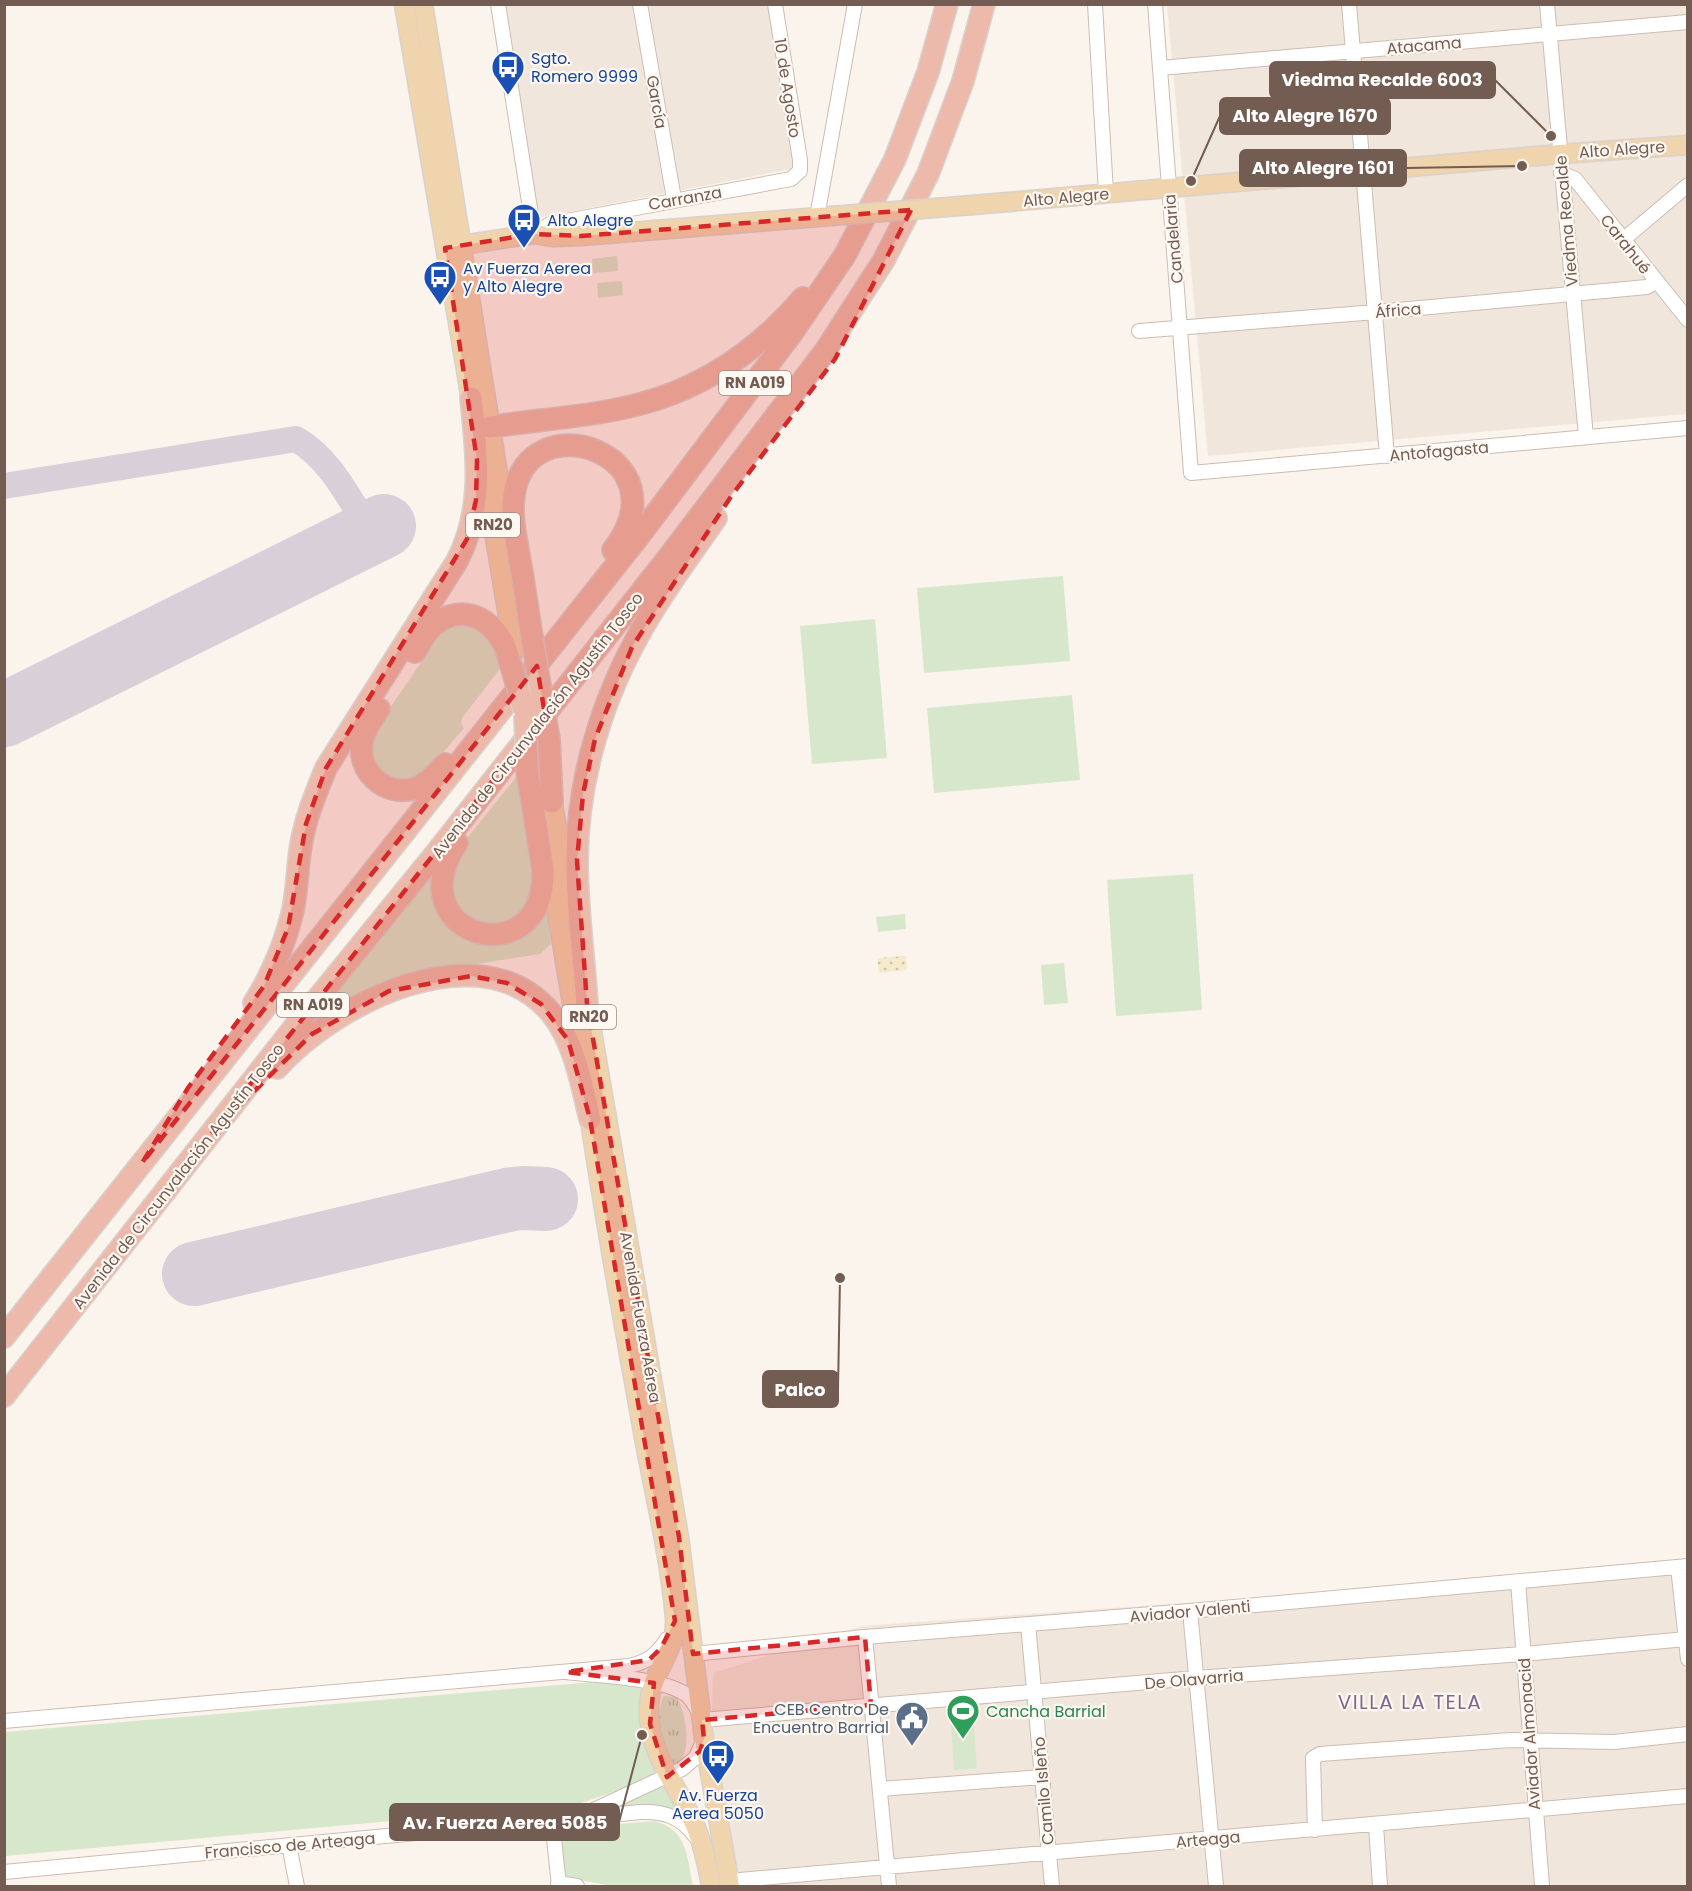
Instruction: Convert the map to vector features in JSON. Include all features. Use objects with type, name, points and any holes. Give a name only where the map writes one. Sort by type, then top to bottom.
[{"type":"highway","points":[[490,427],[618,409],[659,398],[725,367],[777,327],[807,293],[820,274],[868,192],[903,112],[937,4]]},
{"type":"highway","name":"RN A019","points":[[4,1337],[639,536],[774,359],[845,255],[895,159],[928,72],[947,4]]},
{"type":"highway","name":"Avenida de Circunvalación Agustín Tosco","points":[[4,1396],[669,558],[826,350],[901,231],[928,174],[963,81],[984,4]]},
{"type":"highway","points":[[901,231],[955,142],[975,87],[997,4]]},
{"type":"highway","points":[[520,645],[502,639],[495,629],[481,620],[462,615],[452,616],[434,626],[427,633],[367,729],[361,748],[365,768],[371,777],[388,788],[399,790],[417,788],[425,783],[448,760],[482,717],[525,680],[564,614],[620,540],[631,516],[632,495],[622,471],[610,458],[595,449],[573,445],[548,450],[528,464],[516,484],[513,515],[520,645],[524,712],[529,766],[544,882],[539,903],[529,919],[510,932],[487,935],[458,922],[445,905],[441,876],[450,854],[584,680],[732,495],[835,358],[884,260]]},
{"type":"highway","points":[[142,1163],[189,1088],[242,1020],[264,986],[288,928],[306,824],[326,768],[463,550],[477,490],[477,460],[471,398]]},
{"type":"highway","points":[[587,1004],[577,861],[583,794],[595,739],[612,691],[644,624],[732,495]]},
{"type":"highway","points":[[520,645],[546,744],[552,802]]},
{"type":"highway","points":[[210,1136],[291,1053],[312,1034],[340,1015],[375,997],[404,986],[456,977],[485,978],[507,983],[526,992],[549,1011],[560,1025],[571,1049],[590,1119]]},
{"type":"main road","name":"RN20","points":[[404,4],[490,427],[520,645]]},
{"type":"main road","name":"RN20","points":[[423,4],[471,398],[520,645]]},
{"type":"main road","name":"Alto Alegre","points":[[453,246],[534,234],[552,237],[582,236],[1688,145]]},
{"type":"main road","name":"Avenida Fuerza Aérea","points":[[529,766],[578,1035],[590,1119],[679,1537],[704,1739],[729,1884]]},
{"type":"main road","name":"Avenida Fuerza Aérea","points":[[552,802],[587,1004],[675,1621],[670,1652],[654,1683],[649,1709],[650,1724],[656,1752],[691,1816],[702,1845],[711,1887]]},
{"type":"street","points":[[498,4],[534,234]]},
{"type":"street","name":"García","points":[[640,4],[674,199]]},
{"type":"street","name":"10 de Agosto","points":[[775,4],[800,171]]},
{"type":"street","points":[[824,217],[855,4]]},
{"type":"street","points":[[1095,4],[1106,193]]},
{"type":"street","name":"Candelaria","points":[[1155,4],[1191,473]]},
{"type":"street","points":[[1350,4],[1388,456]]},
{"type":"street","name":"Viedma Recalde","points":[[1547,4],[1586,437]]},
{"type":"street","name":"Atacama","points":[[1160,68],[1688,22]]},
{"type":"street","name":"Carranza","points":[[534,234],[550,224],[674,199],[791,179],[800,171]]},
{"type":"street","name":"Carahué","points":[[1561,173],[1575,179],[1688,320]]},
{"type":"street","points":[[1624,239],[1688,185]]},
{"type":"street","name":"África","points":[[1139,331],[1647,287],[1656,282]]},
{"type":"street","name":"Antofagasta","points":[[1191,473],[1688,428]]},
{"type":"street","points":[[1683,1567],[1688,1659]]},
{"type":"street","name":"Aviador Valenti","points":[[693,1654],[865,1637],[1190,1611],[1683,1567]]},
{"type":"street","name":"Aviador Almonacid","points":[[1518,1582],[1542,1887]]},
{"type":"street","points":[[1190,1611],[1216,1887]]},
{"type":"street","points":[[4,1721],[629,1666],[650,1659],[662,1648],[675,1621]]},
{"type":"street","name":"Camilo Isleño","points":[[1028,1624],[1052,1887]]},
{"type":"street","points":[[865,1637],[889,1887]]},
{"type":"street","name":"De Olavarria","points":[[702,1720],[1686,1639]]},
{"type":"street","points":[[566,1672],[654,1683],[674,1689],[688,1696],[697,1707],[702,1720]]},
{"type":"street","points":[[1316,1830],[1313,1758],[1320,1754],[1530,1739],[1614,1742],[1688,1734]]},
{"type":"street","name":"Francisco de Arteaga","points":[[575,1818],[682,1769],[700,1751],[704,1739]]},
{"type":"street","points":[[880,1789],[1042,1777]]},
{"type":"street","name":"Arteaga","points":[[729,1884],[887,1867],[1688,1796]]},
{"type":"street","name":"Francisco de Arteaga","points":[[4,1872],[641,1812],[661,1812],[674,1817],[686,1825],[702,1845]]},
{"type":"street","points":[[552,1820],[559,1885],[577,1887]]},
{"type":"street","points":[[1376,1825],[1380,1887]]},
{"type":"street","points":[[289,1845],[297,1887]]},
{"type":"highlighted area","points":[[911,210],[835,359],[732,495],[632,647],[595,739],[583,794],[577,861],[587,1004],[679,1537],[693,1654],[865,1637],[871,1705],[702,1720],[704,1739],[700,1751],[667,1777],[650,1724],[654,1683],[566,1672],[649,1660],[661,1648],[675,1621],[590,1119],[568,1040],[541,1004],[507,983],[471,976],[389,991],[312,1034],[209,1136],[545,715],[537,666],[142,1163],[188,1088],[264,986],[288,928],[306,824],[326,768],[467,539],[476,500],[477,460],[445,248],[534,234],[581,236]]},
{"type":"shaded area","points":[[504,5],[770,5],[796,168],[537,218]]},
{"type":"shaded area","points":[[1167,5],[1687,5],[1687,414],[1208,456]]},
{"type":"shaded area","points":[[1687,1567],[1687,1886],[735,1886],[711,1751],[713,1673],[862,1626]]},
{"type":"green space","points":[[617,256],[618,271],[593,273],[592,259]]},
{"type":"green space","points":[[622,281],[623,295],[598,298],[597,283]]},
{"type":"green space","points":[[1063,576],[1070,661],[924,673],[917,588]]},
{"type":"green space","points":[[875,619],[887,758],[812,764],[800,626]]},
{"type":"green space","points":[[465,624],[482,628],[501,657],[499,670],[462,718],[461,724],[464,728],[424,775],[406,782],[383,776],[371,760],[370,741],[380,722],[441,634],[452,626]]},
{"type":"green space","points":[[1072,695],[1080,780],[934,793],[927,708]]},
{"type":"green space","points":[[517,776],[533,863],[527,912],[488,929],[455,910],[452,864],[464,842]]},
{"type":"green space","points":[[438,866],[467,936],[543,908],[547,910],[551,944],[540,954],[433,971],[313,1024],[337,990]]},
{"type":"green space","points":[[1193,874],[1202,1010],[1116,1016],[1107,880]]},
{"type":"green space","points":[[905,914],[906,929],[878,932],[876,917]]},
{"type":"green space","points":[[1064,963],[1068,1003],[1044,1005],[1041,965]]},
{"type":"green space","points":[[605,1681],[645,1689],[645,1723],[648,1745],[661,1776],[578,1804],[5,1856],[5,1732]]},
{"type":"green space","points":[[664,1696],[676,1697],[680,1703],[685,1723],[684,1755],[680,1762],[673,1765],[664,1755],[660,1742],[659,1715]]},
{"type":"green space","name":"Cancha Barrial","points":[[973,1711],[977,1768],[954,1770],[950,1713]]},
{"type":"green space","points":[[667,1785],[679,1810],[615,1807]]},
{"type":"green space","points":[[653,1821],[665,1825],[679,1837],[687,1855],[693,1886],[612,1886],[564,1877],[558,1834],[577,1828]]},
{"type":"sand","points":[[906,956],[907,970],[879,973],[877,958]]},
{"type":"taxiway","points":[[4,486],[296,439],[320,457],[330,469],[371,533]]},
{"type":"runway","points":[[4,715],[384,526]]},
{"type":"runway","points":[[194,1274],[512,1199],[546,1199]]},
{"type":"place","name":"Sgto. Romero 9999","points":[[508,96]]},
{"type":"place","name":"Viedma Recalde 6003","points":[[1551,136]]},
{"type":"place","name":"Alto Alegre 1601","points":[[1522,166]]},
{"type":"place","name":"Alto Alegre 1670","points":[[1191,181]]},
{"type":"place","name":"Alto Alegre","points":[[524,249]]},
{"type":"place","name":"Av Fuerza Aerea y Alto Alegre","points":[[440,306]]},
{"type":"place","name":"Palco","points":[[840,1278]]},
{"type":"place","name":"Av. Fuerza Aerea 5085","points":[[642,1735]]},
{"type":"place","name":"Cancha Barrial","points":[[963,1740]]},
{"type":"place","name":"CEB Centro De Encuentro Barrial","points":[[912,1747]]},
{"type":"place","name":"Av. Fuerza Aerea 5050","points":[[718,1785]]},
{"type":"district","name":"VILLA LA TELA","points":[[1410,1702]]}]
